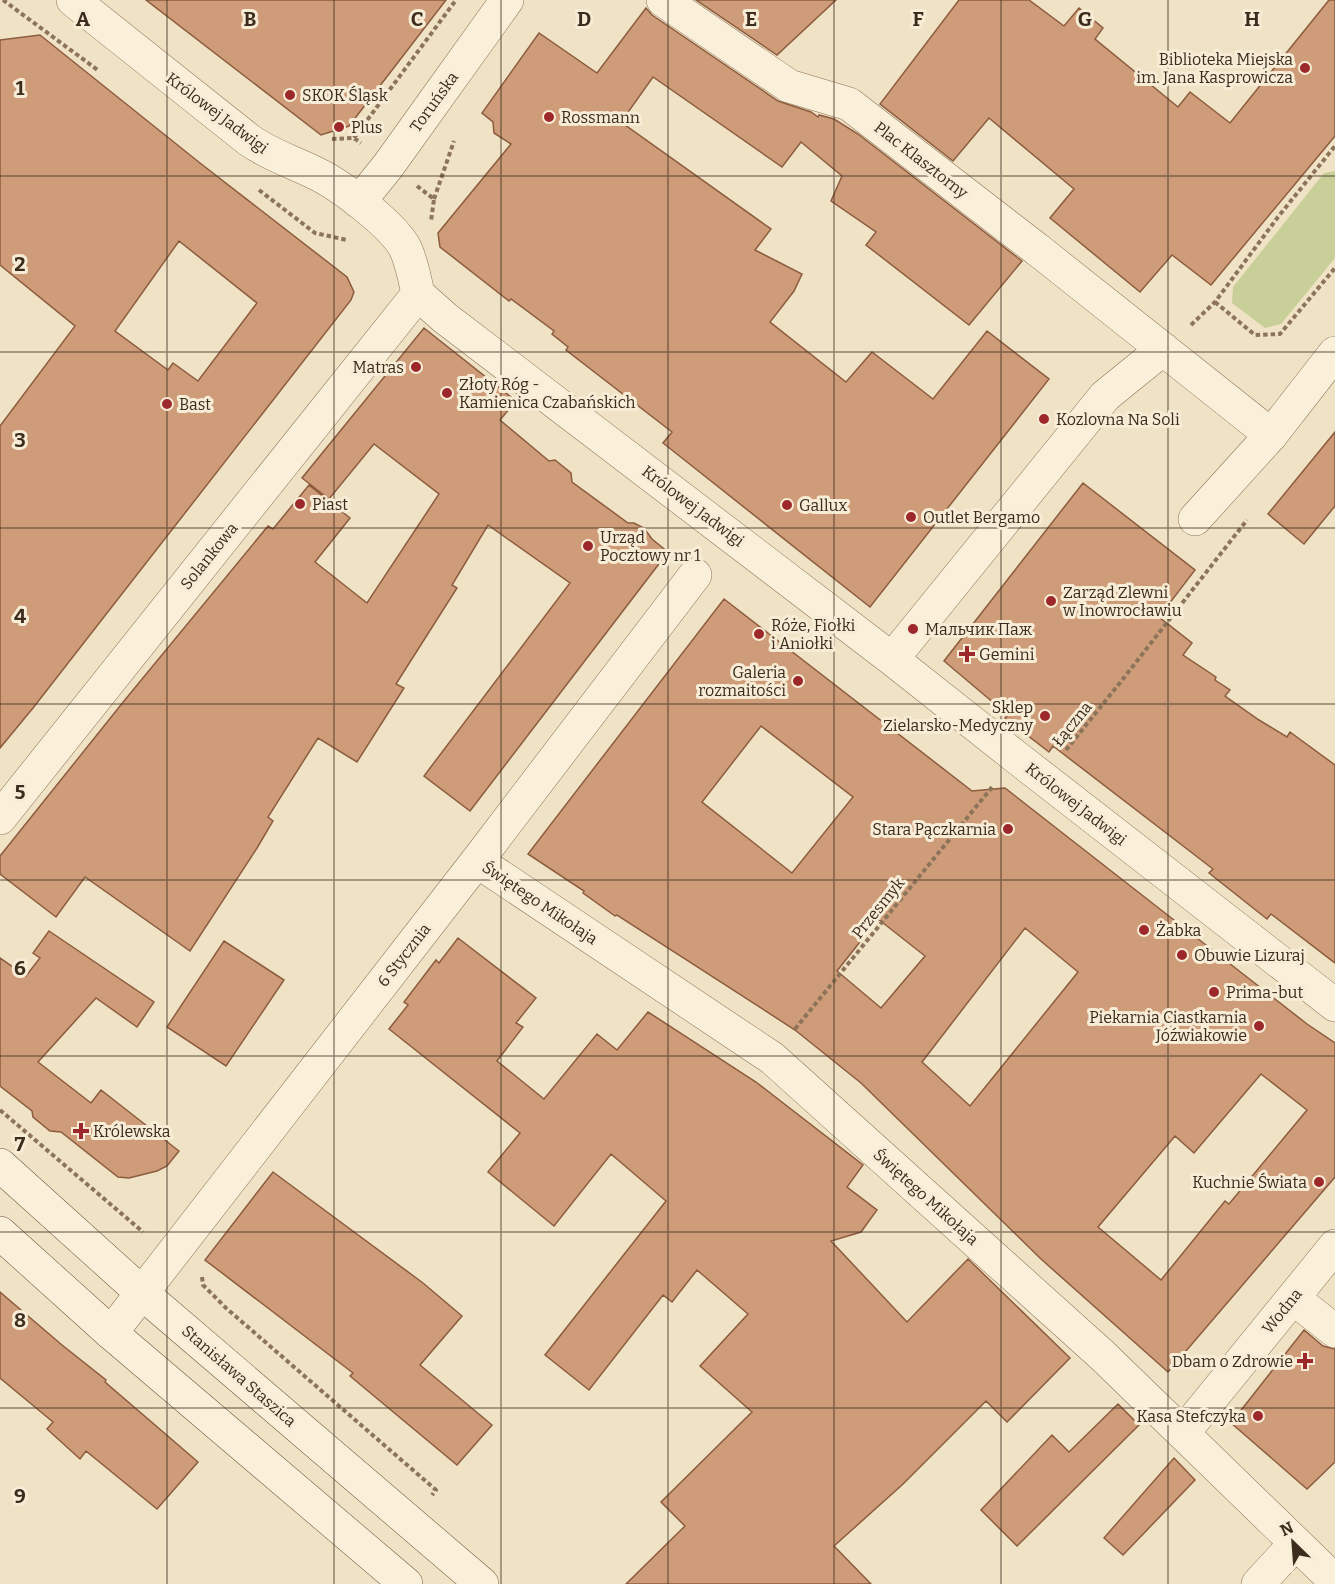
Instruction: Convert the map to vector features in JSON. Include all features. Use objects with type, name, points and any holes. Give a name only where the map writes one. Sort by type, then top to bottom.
[{"type":"street","name":"Królowej Jadwigi","points":[[73,0],[249,140],[280,159],[325,177],[359,202],[401,241],[412,266],[418,294],[445,318],[892,659],[1335,1005]]},
{"type":"street","name":"Toruńska","points":[[359,202],[388,166],[507,0]]},
{"type":"street","name":"Plac Klasztorny","points":[[663,0],[789,86],[849,105],[1038,250],[1270,435]]},
{"type":"street","name":"Solankowa","points":[[0,818],[418,294]]},
{"type":"street","points":[[892,659],[1105,396],[1163,349]]},
{"type":"street","points":[[1195,519],[1270,435],[1335,353]]},
{"type":"street","name":"6 Stycznia","points":[[111,1333],[477,861],[695,575]]},
{"type":"street","name":"Świętego Mikołaja","points":[[477,861],[772,1058],[1102,1355],[1335,1581]]},
{"type":"street","name":"Stanisława Staszica","points":[[0,1165],[142,1293],[482,1584]]},
{"type":"street","points":[[0,1233],[111,1333],[406,1584]]},
{"type":"street","name":"Wodna","points":[[1184,1433],[1335,1246]]},
{"type":"street","points":[[1293,1298],[1335,1331]]},
{"type":"street","points":[[1258,1584],[1296,1544]]},
{"type":"path","points":[[354,138],[456,0]]},
{"type":"path","points":[[1163,349],[1215,302],[1278,217],[1334,149]]},
{"type":"path","points":[[1215,302],[1255,335],[1280,334],[1335,268]]},
{"type":"path","name":"Łączna","points":[[1042,778],[1249,518]]},
{"type":"path","name":"Przesmyk","points":[[772,1058],[1016,758]]},
{"type":"path","points":[[0,1110],[171,1256]]},
{"type":"path","points":[[202,1269],[203,1286],[226,1308],[436,1490],[409,1522]]},
{"type":"green space","points":[[1335,171],[1335,258],[1281,324],[1265,328],[1232,303],[1233,287],[1324,173]]},
{"type":"building","points":[[146,0],[446,0],[349,126],[321,135]]},
{"type":"building","points":[[696,0],[836,0],[777,55]]},
{"type":"building","points":[[959,0],[1029,0],[1064,26],[1079,8],[1103,28],[1095,39],[1178,107],[1190,92],[1230,123],[1329,0],[1335,0],[1335,136],[1211,285],[1172,255],[1140,292],[1050,218],[1074,189],[989,118],[953,161],[880,104]]},
{"type":"building","points":[[646,8],[652,15],[778,101],[811,112],[818,117],[819,115],[834,119],[858,134],[1022,261],[969,325],[866,245],[876,232],[831,201],[842,176],[801,142],[782,167],[653,77],[621,122],[771,229],[755,250],[802,274],[794,291],[770,322],[846,382],[872,352],[933,399],[987,331],[1049,379],[870,607],[663,443],[672,432],[566,350],[568,347],[552,334],[554,331],[511,299],[509,301],[440,247],[438,233],[511,144],[494,133],[493,122],[482,113],[539,33],[597,73]]},
{"type":"building","points":[[40,35],[347,277],[354,292],[351,300],[0,748],[0,426],[75,326],[0,265],[0,40]],"holes":[[[179,241],[257,303],[198,381],[173,363],[168,370],[115,331]]]},
{"type":"building","points":[[424,328],[516,401],[500,420],[549,461],[555,460],[571,473],[572,482],[628,523],[644,528],[652,539],[668,552],[470,811],[424,776],[570,583],[488,525],[452,585],[457,588],[396,684],[404,688],[357,762],[318,738],[268,817],[273,821],[257,848],[190,951],[85,877],[56,917],[0,874],[0,856],[268,526],[273,529],[309,485],[350,518],[315,562],[367,603],[439,494],[374,444],[329,499],[302,478]]},
{"type":"building","points":[[1335,432],[1335,506],[1304,544],[1268,514]]},
{"type":"building","points":[[1083,483],[1195,570],[1159,617],[1192,643],[1183,655],[1216,677],[1215,680],[1230,690],[1225,696],[1287,737],[1290,732],[1335,765],[1335,963],[1271,914],[1267,919],[1209,873],[1213,869],[1053,746],[1049,752],[1005,718],[1008,715],[944,661]]},
{"type":"building","points":[[724,599],[972,791],[1005,788],[1307,1024],[1335,1043],[1335,1177],[1168,1372],[1041,1259],[861,1083],[795,1030],[617,915],[615,916],[583,893],[584,891],[528,854]],"holes":[[[761,726],[853,797],[792,873],[702,802]],[[878,919],[925,956],[881,1008],[837,971]],[[1025,928],[1078,972],[970,1106],[922,1062]],[[1261,1074],[1307,1110],[1229,1204],[1225,1201],[1161,1280],[1098,1227],[1175,1136],[1194,1153]]]},
{"type":"building","points":[[49,931],[154,1002],[137,1027],[96,998],[38,1062],[91,1103],[101,1090],[179,1151],[167,1166],[157,1171],[129,1178],[118,1177],[61,1132],[50,1131],[33,1117],[32,1111],[0,1086],[0,958],[26,976],[40,958],[33,953]]},
{"type":"building","points":[[458,938],[536,998],[516,1023],[523,1027],[497,1061],[544,1099],[597,1034],[617,1050],[648,1012],[756,1082],[863,1165],[847,1187],[877,1210],[861,1232],[831,1241],[907,1322],[968,1259],[1070,1358],[1007,1422],[986,1401],[902,1485],[834,1546],[871,1584],[626,1584],[685,1526],[661,1502],[752,1412],[700,1366],[748,1314],[697,1270],[672,1302],[663,1295],[589,1390],[545,1355],[666,1201],[611,1154],[554,1226],[488,1172],[520,1133],[389,1029],[408,1005],[404,1002],[436,960],[439,963]]},
{"type":"building","points":[[224,941],[284,980],[226,1066],[167,1027]]},
{"type":"building","points":[[273,1172],[423,1283],[462,1316],[420,1365],[492,1425],[457,1465],[350,1376],[353,1373],[205,1260]]},
{"type":"building","points":[[0,1292],[106,1380],[105,1382],[198,1462],[157,1509],[86,1451],[80,1459],[47,1429],[53,1422],[0,1378]]},
{"type":"building","points":[[1304,1330],[1323,1346],[1335,1349],[1335,1462],[1307,1489],[1231,1423]]},
{"type":"building","points":[[1118,1404],[1139,1425],[1017,1546],[981,1510],[1052,1435],[1069,1452]]},
{"type":"building","points":[[1174,1458],[1195,1480],[1123,1555],[1104,1538]]},
{"type":"place","name":"Biblioteka Miejska im. Jana Kasprowicza","points":[[1305,68]]},
{"type":"place","name":"SKOK Śląsk","points":[[290,95]]},
{"type":"place","name":"Rossmann","points":[[549,117]]},
{"type":"place","name":"Plus","points":[[339,127]]},
{"type":"place","name":"Matras","points":[[416,367]]},
{"type":"place","name":"Złoty Róg - Kamienica Czabańskich","points":[[447,393]]},
{"type":"place","name":"Bast","points":[[167,404]]},
{"type":"place","name":"Kozlovna Na Soli","points":[[1044,419]]},
{"type":"place","name":"Piast","points":[[300,504]]},
{"type":"place","name":"Gallux","points":[[787,505]]},
{"type":"place","name":"Outlet Bergamo","points":[[911,517]]},
{"type":"place","name":"Urząd Pocztowy nr 1","points":[[588,546]]},
{"type":"place","name":"Zarząd Zlewni w Inowrocławiu","points":[[1051,601]]},
{"type":"place","name":"Мальчик Паж","points":[[913,629]]},
{"type":"place","name":"Róże, Fiołki i Aniołki","points":[[759,634]]},
{"type":"place","name":"Gemini","points":[[967,654]]},
{"type":"place","name":"Galeria rozmaitości","points":[[798,681]]},
{"type":"place","name":"Sklep Zielarsko-Medyczny","points":[[1045,716]]},
{"type":"place","name":"Stara Pączkarnia","points":[[1008,829]]},
{"type":"place","name":"Żabka","points":[[1144,930]]},
{"type":"place","name":"Obuwie Lizuraj","points":[[1182,955]]},
{"type":"place","name":"Prima-but","points":[[1214,992]]},
{"type":"place","name":"Piekarnia Ciastkarnia Jóźwiakowie","points":[[1259,1026]]},
{"type":"place","name":"Królewska","points":[[81,1131]]},
{"type":"place","name":"Kuchnie Świata","points":[[1319,1182]]},
{"type":"place","name":"Dbam o Zdrowie","points":[[1305,1361]]},
{"type":"place","name":"Kasa Stefczyka","points":[[1258,1416]]}]
